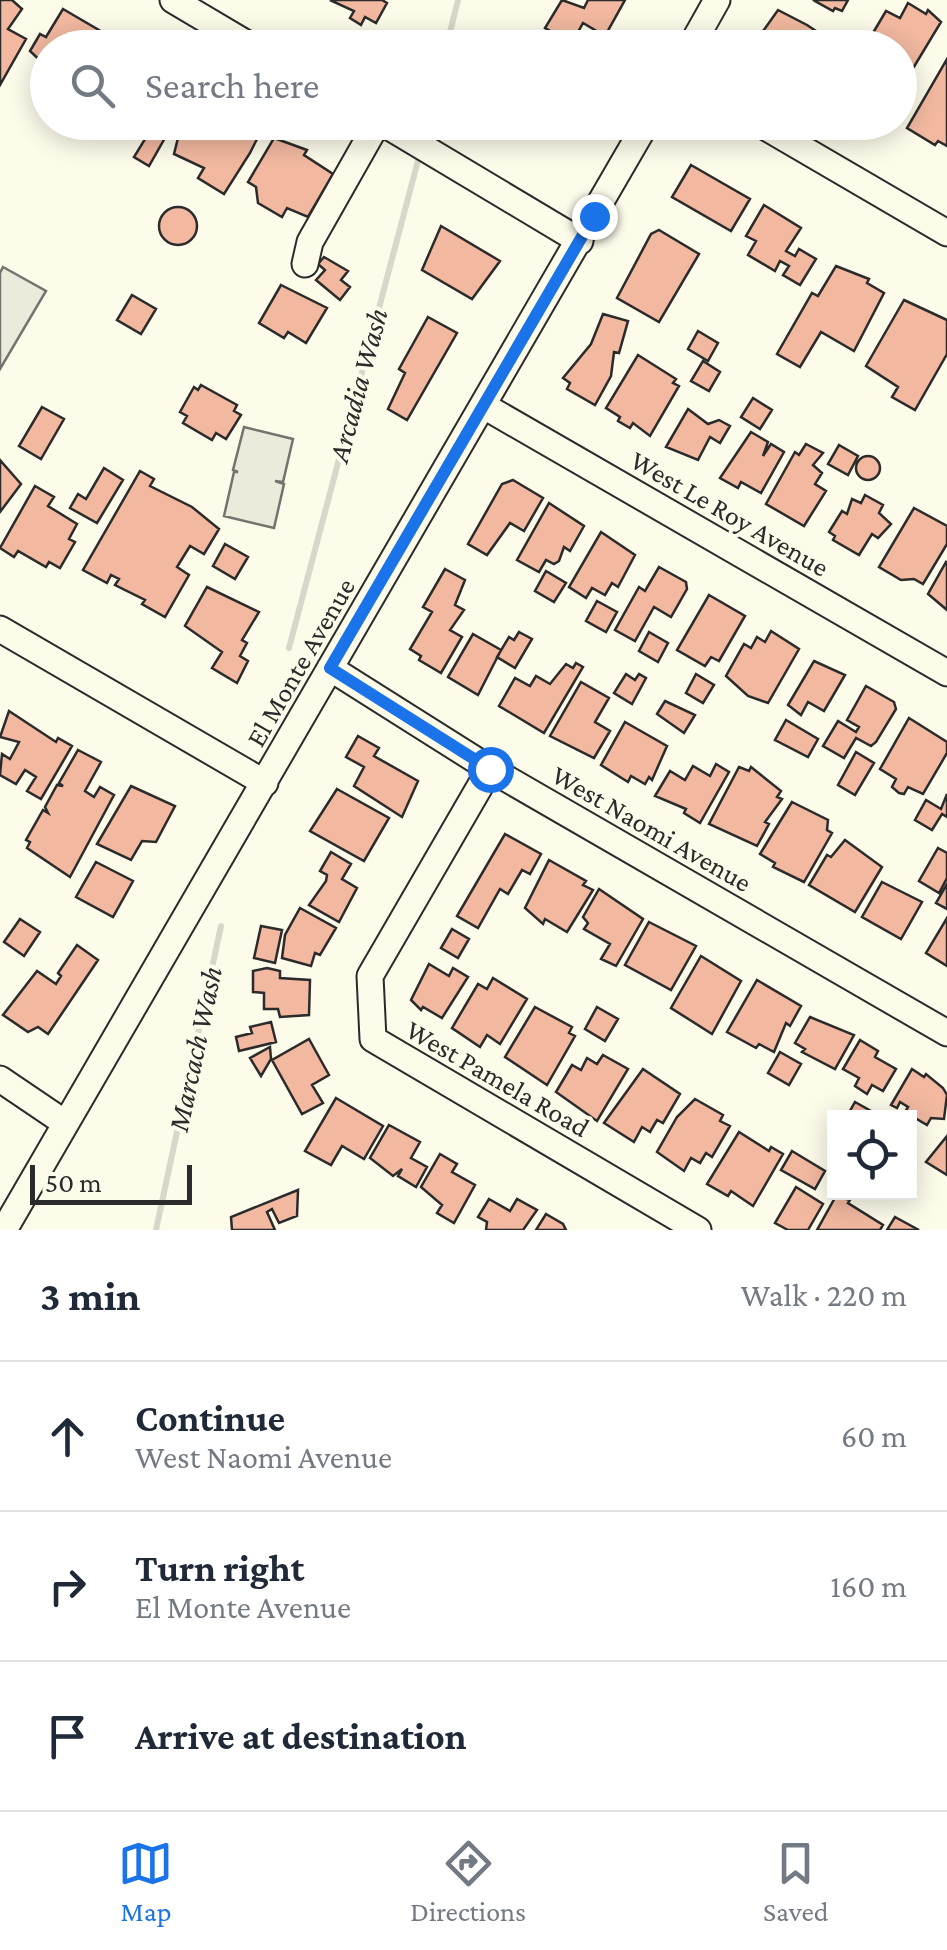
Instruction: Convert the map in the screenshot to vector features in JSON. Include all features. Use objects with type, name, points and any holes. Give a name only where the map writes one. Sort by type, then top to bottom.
[{"type":"street","points":[[173,0],[224,30]]},
{"type":"street","points":[[700,30],[718,0]]},
{"type":"street","points":[[304,264],[310,242],[377,140]]},
{"type":"street","points":[[410,140],[580,241]]},
{"type":"street","name":"El Monte Avenue","points":[[4,1230],[637,140]]},
{"type":"street","points":[[788,140],[947,233]]},
{"type":"street","name":"West Le Roy Avenue","points":[[484,406],[947,673]]},
{"type":"street","points":[[0,629],[264,783]]},
{"type":"street","name":"West Naomi Avenue","points":[[330,668],[490,769],[947,1033]]},
{"type":"street","name":"West Pamela Road","points":[[490,769],[370,976],[373,1039],[698,1230]]},
{"type":"street","points":[[0,1080],[65,1122]]},
{"type":"shaded area","points":[[3,267],[46,291],[0,369],[0,273]]},
{"type":"shaded area","points":[[244,427],[293,439],[283,482],[275,481],[284,484],[274,528],[224,516],[234,472],[238,472],[233,470]]},
{"type":"building","points":[[0,0],[12,0],[22,9],[8,29],[26,39],[0,85]]},
{"type":"building","points":[[330,0],[387,3],[376,23],[365,17],[361,25],[350,18],[354,11]]},
{"type":"building","points":[[562,0],[584,8],[588,0],[625,0],[608,30],[595,30],[583,23],[579,30],[545,28]]},
{"type":"building","points":[[813,0],[848,0],[842,11],[833,11]]},
{"type":"building","points":[[908,3],[926,14],[928,10],[941,22],[917,62],[917,30],[875,30],[886,11],[900,18]]},
{"type":"building","points":[[63,9],[99,30],[50,30]]},
{"type":"building","points":[[778,10],[815,30],[764,30]]},
{"type":"building","points":[[947,59],[947,146],[938,141],[935,145],[917,134],[917,111]]},
{"type":"building","points":[[144,140],[164,140],[149,166],[134,157]]},
{"type":"building","points":[[178,140],[256,140],[224,194],[198,178],[204,168],[174,154]]},
{"type":"building","points":[[273,140],[307,150],[304,155],[333,174],[308,217],[287,208],[282,217],[258,203],[256,187],[248,182]]},
{"type":"building","points":[[691,165],[750,199],[731,231],[672,197]]},
{"type":"building","points":[[764,205],[801,228],[786,251],[795,256],[799,249],[816,259],[800,285],[783,275],[789,266],[780,261],[775,271],[748,255],[756,241],[746,236]]},
{"type":"building","points":[[178,207],[191,213],[197,226],[191,239],[178,245],[165,239],[159,226],[165,213]]},
{"type":"building","points":[[441,226],[500,261],[472,299],[422,270]]},
{"type":"building","points":[[659,230],[699,254],[659,322],[617,298],[651,234]]},
{"type":"building","points":[[324,257],[348,271],[341,280],[350,287],[340,300],[316,280],[325,270],[318,264]]},
{"type":"building","points":[[836,266],[869,279],[867,283],[884,293],[854,351],[821,332],[800,367],[777,354],[812,293],[818,296]]},
{"type":"building","points":[[281,285],[327,308],[306,343],[288,332],[284,338],[259,323]]},
{"type":"building","points":[[132,295],[156,309],[141,334],[117,320]]},
{"type":"building","points":[[904,300],[947,320],[947,354],[915,410],[892,397],[898,387],[866,366]]},
{"type":"building","points":[[603,314],[628,321],[619,353],[614,352],[611,376],[595,405],[567,389],[570,383],[563,378],[591,344]]},
{"type":"building","points":[[428,317],[457,333],[407,420],[388,409],[405,373],[399,369]]},
{"type":"building","points":[[698,331],[718,343],[708,361],[688,349]]},
{"type":"building","points":[[638,355],[676,379],[673,383],[679,386],[650,436],[633,423],[630,428],[618,421],[620,417],[606,408]]},
{"type":"building","points":[[703,361],[720,372],[709,391],[691,381]]},
{"type":"building","points":[[201,385],[237,405],[234,411],[241,415],[226,439],[216,433],[212,440],[183,423],[187,416],[180,412],[194,387],[198,390]]},
{"type":"building","points":[[753,398],[772,410],[760,429],[741,417]]},
{"type":"building","points":[[42,407],[64,419],[41,459],[19,446]]},
{"type":"building","points":[[688,409],[708,424],[719,420],[730,426],[720,443],[710,437],[698,460],[666,447]]},
{"type":"building","points":[[751,432],[768,442],[763,456],[771,444],[784,452],[761,493],[741,482],[738,488],[720,478]]},
{"type":"building","points":[[806,444],[823,453],[813,465],[822,473],[815,484],[826,491],[804,526],[766,504],[795,452],[799,455]]},
{"type":"building","points":[[839,445],[858,456],[848,475],[828,464]]},
{"type":"building","points":[[868,456],[880,468],[868,480],[856,468]]},
{"type":"building","points":[[0,460],[21,484],[0,512]]},
{"type":"building","points":[[104,468],[123,480],[97,523],[70,508],[78,494],[86,499]]},
{"type":"building","points":[[140,471],[154,479],[150,486],[192,507],[219,529],[204,554],[190,546],[177,567],[189,575],[165,617],[142,604],[145,600],[115,585],[119,579],[111,575],[107,583],[83,570]]},
{"type":"building","points":[[513,480],[543,498],[524,531],[510,523],[487,555],[468,544],[502,484]]},
{"type":"building","points":[[35,486],[54,497],[48,506],[77,524],[69,539],[75,542],[60,568],[49,562],[46,567],[18,551],[14,557],[0,548]]},
{"type":"building","points":[[865,495],[883,505],[879,513],[891,524],[878,538],[872,534],[859,555],[833,540],[835,536],[829,532],[842,511],[847,514],[852,499],[861,503]]},
{"type":"building","points":[[549,503],[584,526],[570,551],[564,547],[559,561],[554,564],[546,560],[539,572],[517,560]]},
{"type":"building","points":[[914,508],[947,526],[947,544],[923,584],[914,579],[901,580],[879,567]]},
{"type":"building","points":[[601,532],[635,555],[618,587],[612,583],[605,595],[592,588],[586,598],[569,587]]},
{"type":"building","points":[[225,544],[248,557],[235,579],[213,566]]},
{"type":"building","points":[[947,563],[947,610],[928,594]]},
{"type":"building","points":[[659,567],[686,582],[687,589],[671,617],[654,607],[635,641],[615,630],[639,587],[645,591]]},
{"type":"building","points":[[445,569],[465,580],[455,605],[464,610],[450,630],[462,637],[441,673],[419,660],[421,656],[410,649],[432,612],[423,607]]},
{"type":"building","points":[[546,571],[566,583],[554,602],[535,591]]},
{"type":"building","points":[[207,587],[259,612],[242,640],[247,643],[240,656],[248,661],[237,683],[212,668],[222,652],[185,626]]},
{"type":"building","points":[[709,595],[745,616],[719,661],[711,657],[705,666],[677,650]]},
{"type":"building","points":[[597,601],[617,612],[606,632],[586,621]]},
{"type":"building","points":[[771,631],[799,649],[768,703],[748,696],[726,676],[744,644],[751,648],[757,637],[765,642]]},
{"type":"building","points":[[519,632],[532,639],[515,668],[497,657],[509,637],[514,640]]},
{"type":"building","points":[[649,632],[668,643],[658,662],[639,651]]},
{"type":"building","points":[[473,634],[501,650],[478,695],[448,677]]},
{"type":"building","points":[[814,661],[845,675],[824,711],[808,702],[801,715],[788,705]]},
{"type":"building","points":[[576,663],[583,667],[544,733],[499,706],[515,678],[530,686],[536,676],[550,684],[566,664],[573,668]]},
{"type":"building","points":[[626,674],[635,680],[639,674],[646,678],[632,704],[614,693]]},
{"type":"building","points":[[696,674],[714,685],[703,703],[686,693]]},
{"type":"building","points":[[581,682],[609,698],[595,722],[610,731],[594,758],[550,736]]},
{"type":"building","points":[[866,686],[894,702],[896,709],[876,742],[871,746],[856,738],[844,758],[823,746],[838,721],[856,732],[859,727],[847,720]]},
{"type":"building","points":[[665,701],[695,715],[684,733],[657,714]]},
{"type":"building","points":[[9,711],[56,742],[58,738],[72,746],[41,799],[27,791],[36,777],[25,770],[16,784],[0,775],[2,754],[10,759],[19,742],[0,737]]},
{"type":"building","points":[[909,718],[947,742],[947,753],[923,794],[908,787],[904,794],[899,793],[892,787],[896,779],[880,769]]},
{"type":"building","points":[[786,720],[818,739],[808,757],[775,740]]},
{"type":"building","points":[[625,722],[667,746],[652,780],[649,777],[645,784],[631,776],[628,782],[601,765]]},
{"type":"building","points":[[358,736],[379,748],[374,756],[418,781],[402,817],[354,786],[364,767],[346,757]]},
{"type":"building","points":[[78,750],[101,762],[85,791],[94,797],[100,787],[114,795],[70,877],[27,848],[30,842],[26,840],[43,810],[48,813],[45,807],[57,785],[63,786],[59,783]]},
{"type":"building","points":[[856,752],[874,763],[855,795],[838,785]]},
{"type":"building","points":[[716,764],[729,772],[700,823],[684,813],[686,809],[655,796],[670,771],[685,780],[693,766],[710,776]]},
{"type":"building","points":[[739,767],[749,771],[751,767],[781,791],[777,797],[782,799],[765,822],[769,824],[757,846],[709,824]]},
{"type":"building","points":[[131,786],[175,806],[156,842],[142,841],[131,860],[97,844]]},
{"type":"building","points":[[337,789],[389,818],[364,861],[310,831]]},
{"type":"building","points":[[947,794],[947,817],[942,814],[932,830],[915,820],[926,800],[941,809]]},
{"type":"building","points":[[792,802],[828,820],[827,830],[832,833],[804,882],[773,867],[775,863],[760,854]]},
{"type":"building","points":[[505,834],[541,854],[530,874],[522,870],[508,894],[500,889],[478,928],[457,916]]},
{"type":"building","points":[[845,840],[882,867],[855,912],[809,885],[827,855],[831,857]]},
{"type":"building","points":[[938,848],[947,853],[947,878],[939,893],[919,881]]},
{"type":"building","points":[[331,852],[351,864],[342,879],[357,888],[339,922],[309,905],[326,881],[327,875],[320,871]]},
{"type":"building","points":[[549,860],[586,881],[583,885],[593,890],[567,932],[545,919],[543,924],[525,908]]},
{"type":"building","points":[[96,862],[133,881],[113,917],[76,897]]},
{"type":"building","points":[[882,882],[922,902],[901,939],[862,917]]},
{"type":"building","points":[[947,884],[947,909],[936,903]]},
{"type":"building","points":[[599,889],[643,919],[616,966],[601,959],[610,944],[584,929],[588,923],[583,917]]},
{"type":"building","points":[[300,908],[336,928],[320,955],[315,953],[311,966],[282,958],[285,935]]},
{"type":"building","points":[[947,918],[947,966],[926,953]]},
{"type":"building","points":[[20,919],[40,932],[24,956],[4,942]]},
{"type":"building","points":[[649,922],[696,946],[671,990],[625,965]]},
{"type":"building","points":[[261,926],[282,930],[275,963],[254,958]]},
{"type":"building","points":[[452,929],[469,939],[458,958],[441,948]]},
{"type":"building","points":[[77,945],[98,960],[48,1034],[38,1027],[28,1032],[3,1015],[37,971],[56,984],[61,976],[58,973]]},
{"type":"building","points":[[701,956],[741,981],[712,1034],[671,1008]]},
{"type":"building","points":[[429,964],[449,976],[453,968],[468,977],[442,1018],[423,1007],[421,1010],[411,1000]]},
{"type":"building","points":[[253,971],[280,971],[280,978],[310,980],[309,1015],[280,1017],[278,1009],[264,1009],[264,993],[253,992]]},
{"type":"building","points":[[493,978],[527,999],[500,1044],[487,1035],[480,1047],[452,1028],[478,984],[487,989]]},
{"type":"building","points":[[757,980],[801,1006],[790,1026],[786,1023],[774,1052],[759,1044],[756,1048],[727,1032]]},
{"type":"building","points":[[535,1007],[572,1027],[569,1033],[575,1036],[547,1085],[505,1057]]},
{"type":"building","points":[[597,1007],[618,1019],[605,1041],[585,1029]]},
{"type":"building","points":[[810,1017],[854,1035],[835,1069],[802,1052],[805,1049],[795,1043]]},
{"type":"building","points":[[271,1022],[276,1042],[239,1051],[236,1037],[252,1033],[250,1027]]},
{"type":"building","points":[[309,1039],[329,1075],[312,1085],[323,1103],[302,1114],[272,1060]]},
{"type":"building","points":[[860,1040],[878,1051],[875,1057],[896,1069],[883,1091],[872,1085],[867,1094],[855,1086],[859,1078],[843,1069]]},
{"type":"building","points":[[270,1047],[271,1059],[261,1076],[250,1058]]},
{"type":"building","points":[[780,1052],[801,1064],[789,1085],[768,1073]]},
{"type":"building","points":[[603,1055],[628,1069],[597,1121],[556,1092],[572,1065],[581,1070],[587,1058],[597,1064]]},
{"type":"building","points":[[643,1069],[680,1094],[663,1123],[657,1120],[650,1132],[642,1127],[634,1142],[604,1123]]},
{"type":"building","points":[[912,1069],[924,1077],[926,1074],[947,1095],[944,1119],[931,1118],[927,1125],[917,1119],[917,1110],[906,1110],[908,1107],[900,1102],[897,1108],[891,1105]]},
{"type":"building","points":[[336,1098],[383,1126],[364,1159],[342,1146],[331,1165],[305,1151]]},
{"type":"building","points":[[695,1099],[723,1115],[720,1121],[730,1126],[712,1157],[706,1153],[700,1163],[691,1158],[684,1171],[657,1152],[677,1117]]},
{"type":"building","points":[[855,1102],[869,1110],[850,1110]]},
{"type":"building","points":[[389,1125],[420,1142],[411,1158],[427,1167],[416,1187],[398,1176],[402,1169],[393,1176],[370,1158]]},
{"type":"building","points":[[739,1132],[769,1151],[771,1147],[783,1154],[753,1206],[731,1191],[728,1196],[707,1184]]},
{"type":"building","points":[[947,1136],[947,1175],[926,1162]]},
{"type":"building","points":[[792,1151],[825,1171],[815,1189],[781,1170]]},
{"type":"building","points":[[440,1154],[457,1164],[452,1172],[475,1185],[454,1223],[437,1213],[442,1205],[421,1187]]},
{"type":"building","points":[[796,1187],[823,1204],[808,1230],[788,1230],[775,1223]]},
{"type":"building","points":[[298,1190],[297,1216],[279,1223],[272,1209],[267,1212],[275,1230],[232,1230],[231,1217]]},
{"type":"building","points":[[489,1199],[510,1211],[517,1199],[537,1210],[523,1230],[486,1230],[487,1222],[478,1217]]},
{"type":"building","points":[[834,1200],[850,1200],[848,1203],[883,1225],[880,1230],[817,1230]]},
{"type":"building","points":[[546,1214],[563,1224],[566,1230],[536,1230]]},
{"type":"building","points":[[895,1217],[919,1230],[887,1230]]},
{"type":"waterway","name":"Arcadia Wash","points":[[450,30],[458,0]]},
{"type":"waterway","name":"Arcadia Wash","points":[[289,648],[420,153]]},
{"type":"waterway","name":"Marcach Wash","points":[[156,1230],[221,926]]},
{"type":"route","points":[[490,769],[330,668],[594,216]]}]
